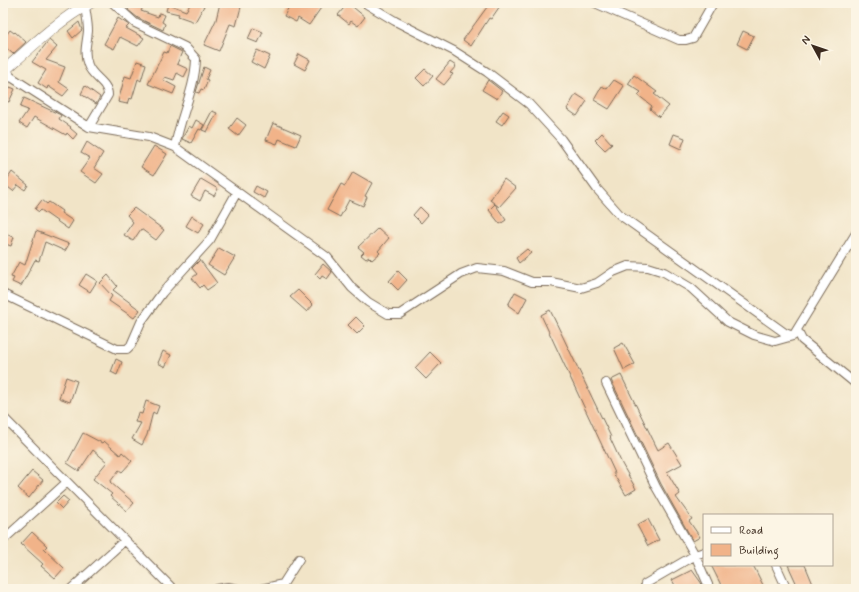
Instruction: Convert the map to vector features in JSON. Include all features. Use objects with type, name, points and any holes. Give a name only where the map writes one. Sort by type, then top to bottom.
[{"type":"street","points":[[112,3],[135,23],[185,47],[196,59],[194,82],[178,127],[175,147]]},
{"type":"street","points":[[365,3],[395,21],[454,51],[487,72],[529,104],[561,139],[597,189],[620,215],[785,333],[795,333],[856,384]]},
{"type":"street","points":[[595,3],[679,40],[693,38],[713,3]]},
{"type":"street","points":[[88,4],[88,30],[85,50],[87,64],[91,73],[104,83],[108,90],[108,95],[89,127]]},
{"type":"street","points":[[88,4],[43,36],[5,73],[89,127],[149,137],[175,147],[327,257],[352,288],[368,302],[388,314],[400,314],[461,274],[478,268],[504,272],[532,282],[551,282],[581,288],[597,284],[613,272],[628,266],[648,267],[664,272],[691,288],[728,322],[754,335],[775,341],[795,333],[856,233]]},
{"type":"street","points":[[3,294],[117,349],[127,349],[131,345],[141,322],[162,293],[210,240],[237,192]]},
{"type":"street","points":[[606,383],[656,487],[695,555],[710,589]]},
{"type":"street","points":[[3,417],[173,589]]},
{"type":"street","points":[[4,536],[66,482]]},
{"type":"street","points":[[71,589],[124,541]]},
{"type":"street","points":[[648,589],[645,584],[695,555],[703,552]]},
{"type":"street","points":[[262,589],[284,586],[299,559]]},
{"type":"street","points":[[776,566],[787,589]]},
{"type":"street","points":[[217,589],[228,587],[238,589]]},
{"type":"building","points":[[132,3],[137,3],[143,7],[141,11],[158,17],[159,13],[165,15],[162,22],[165,24],[163,30],[138,18],[128,10]]},
{"type":"building","points":[[191,3],[199,3],[204,6],[195,22],[178,16],[179,14],[166,11],[168,4],[186,11]]},
{"type":"building","points":[[220,3],[242,3],[236,26],[230,24],[219,51],[204,45],[216,20]]},
{"type":"building","points":[[291,3],[320,3],[323,5],[309,25],[298,18],[296,22],[284,16]]},
{"type":"building","points":[[348,3],[365,17],[358,26],[351,21],[349,24],[338,15]]},
{"type":"building","points":[[490,3],[502,3],[491,19],[489,18],[471,46],[463,40]]},
{"type":"building","points":[[118,18],[129,25],[126,28],[144,38],[138,46],[120,37],[114,49],[104,44]]},
{"type":"building","points":[[79,22],[82,30],[73,38],[68,31]]},
{"type":"building","points":[[253,28],[263,32],[258,43],[248,39]]},
{"type":"building","points":[[10,30],[14,33],[15,32],[26,42],[13,54],[3,45],[3,39]]},
{"type":"building","points":[[743,31],[754,36],[747,49],[737,44]]},
{"type":"building","points":[[49,40],[57,47],[46,60],[65,67],[59,82],[69,89],[63,96],[48,86],[47,89],[38,83],[46,70],[32,62]]},
{"type":"building","points":[[170,46],[182,52],[177,64],[188,69],[184,77],[177,73],[174,80],[165,77],[163,80],[176,87],[173,94],[148,84],[164,52],[167,53]]},
{"type":"building","points":[[257,50],[270,56],[264,69],[251,62]]},
{"type":"building","points":[[299,54],[310,60],[305,70],[294,64]]},
{"type":"building","points":[[137,61],[146,64],[141,81],[138,79],[132,99],[129,98],[127,104],[118,102],[125,76],[131,78]]},
{"type":"building","points":[[450,62],[456,66],[450,73],[453,74],[444,85],[436,79]]},
{"type":"building","points":[[204,67],[210,70],[206,79],[208,80],[204,90],[201,89],[199,93],[196,92]]},
{"type":"building","points":[[425,69],[433,76],[424,86],[416,78]]},
{"type":"building","points":[[634,75],[657,92],[654,94],[669,106],[659,117],[650,109],[652,106],[638,95],[641,92],[628,84]]},
{"type":"building","points":[[488,80],[502,91],[497,99],[482,90]]},
{"type":"building","points":[[614,80],[624,86],[609,109],[594,100],[602,86],[607,89]]},
{"type":"building","points":[[85,86],[100,97],[96,104],[81,94]]},
{"type":"building","points":[[10,87],[15,89],[9,102],[4,100]]},
{"type":"building","points":[[576,94],[587,101],[577,116],[567,109]]},
{"type":"building","points":[[24,98],[61,115],[59,119],[71,127],[70,128],[77,134],[73,139],[67,133],[66,135],[34,117],[27,128],[19,123],[28,110],[20,107]]},
{"type":"building","points":[[212,111],[217,113],[207,132],[202,130]]},
{"type":"building","points":[[503,111],[509,115],[502,125],[496,121]]},
{"type":"building","points":[[237,118],[246,125],[238,136],[229,129]]},
{"type":"building","points":[[196,120],[204,125],[201,130],[199,129],[191,143],[182,139],[189,126],[192,128]]},
{"type":"building","points":[[273,123],[301,135],[296,146],[279,139],[277,144],[266,140]]},
{"type":"building","points":[[602,133],[612,144],[605,150],[595,140]]},
{"type":"building","points":[[674,134],[685,138],[681,149],[670,144]]},
{"type":"building","points":[[87,142],[103,153],[94,168],[103,174],[96,183],[80,172],[90,158],[81,153]]},
{"type":"building","points":[[154,146],[167,154],[154,175],[141,167]]},
{"type":"building","points":[[12,172],[28,185],[25,190],[18,185],[13,191],[4,184]]},
{"type":"building","points":[[353,172],[372,183],[365,196],[367,197],[363,206],[349,200],[340,217],[327,210],[341,184],[345,186]]},
{"type":"building","points":[[201,179],[218,189],[214,196],[205,191],[200,201],[191,196]]},
{"type":"building","points":[[504,179],[516,188],[499,207],[490,200]]},
{"type":"building","points":[[256,186],[267,192],[264,198],[253,192]]},
{"type":"building","points":[[42,200],[47,204],[49,202],[73,221],[68,229],[41,210],[39,212],[35,209]]},
{"type":"building","points":[[495,204],[506,220],[500,224],[489,210]]},
{"type":"building","points":[[420,207],[428,215],[421,223],[413,215]]},
{"type":"building","points":[[134,208],[164,230],[156,240],[141,229],[133,241],[124,235],[133,222],[127,215]]},
{"type":"building","points":[[192,216],[204,224],[198,233],[186,226]]},
{"type":"building","points":[[378,228],[389,238],[378,251],[380,253],[372,260],[369,257],[366,259],[361,255],[364,252],[358,247]]},
{"type":"building","points":[[36,231],[69,244],[65,251],[45,242],[39,261],[35,260],[21,286],[12,282],[14,278],[11,277],[19,262],[25,265]]},
{"type":"building","points":[[3,233],[14,237],[11,246],[3,243]]},
{"type":"building","points":[[219,248],[235,257],[224,275],[208,265]]},
{"type":"building","points":[[527,249],[531,253],[519,263],[516,258]]},
{"type":"building","points":[[200,260],[217,283],[207,290],[203,285],[200,288],[192,278],[197,274],[192,268]]},
{"type":"building","points":[[323,264],[332,272],[327,279],[322,276],[320,279],[315,274]]},
{"type":"building","points":[[398,271],[407,280],[398,290],[389,281]]},
{"type":"building","points":[[86,274],[97,281],[90,292],[79,285]]},
{"type":"building","points":[[108,275],[117,286],[113,290],[140,310],[134,318],[109,301],[112,296],[100,283]]},
{"type":"building","points":[[298,290],[313,305],[307,312],[290,297]]},
{"type":"building","points":[[515,292],[527,298],[519,313],[508,305]]},
{"type":"building","points":[[550,310],[611,437],[610,438],[622,464],[636,489],[626,495],[613,473],[615,473],[541,315]]},
{"type":"building","points":[[356,317],[365,326],[357,334],[348,325]]},
{"type":"building","points":[[623,343],[635,364],[624,370],[614,348]]},
{"type":"building","points":[[163,351],[171,355],[165,367],[158,363]]},
{"type":"building","points":[[430,352],[441,363],[426,379],[415,368]]},
{"type":"building","points":[[116,359],[122,362],[117,375],[111,372]]},
{"type":"building","points":[[621,375],[658,450],[669,443],[682,464],[667,472],[680,494],[676,497],[692,519],[689,521],[700,537],[693,541],[661,484],[611,380]]},
{"type":"building","points":[[66,377],[77,381],[70,402],[59,398]]},
{"type":"building","points":[[146,401],[159,406],[156,414],[153,412],[147,435],[142,445],[132,439],[141,423],[135,422],[138,413],[142,414]]},
{"type":"building","points":[[83,433],[102,443],[104,441],[120,455],[122,452],[132,461],[122,472],[119,470],[110,482],[134,503],[127,511],[110,496],[112,494],[93,479],[107,462],[93,450],[79,471],[67,463]]},
{"type":"building","points":[[32,471],[43,480],[29,498],[18,488]]},
{"type":"building","points":[[63,496],[69,501],[62,509],[56,503]]},
{"type":"building","points":[[648,519],[659,540],[648,546],[637,525]]},
{"type":"building","points":[[32,532],[47,546],[44,549],[64,568],[55,578],[41,566],[43,564],[21,544]]},
{"type":"building","points":[[712,566],[754,566],[765,589],[723,589]]},
{"type":"building","points":[[788,566],[805,566],[815,589],[799,589]]},
{"type":"building","points":[[692,570],[702,584],[695,589],[677,589],[672,580]]}]
